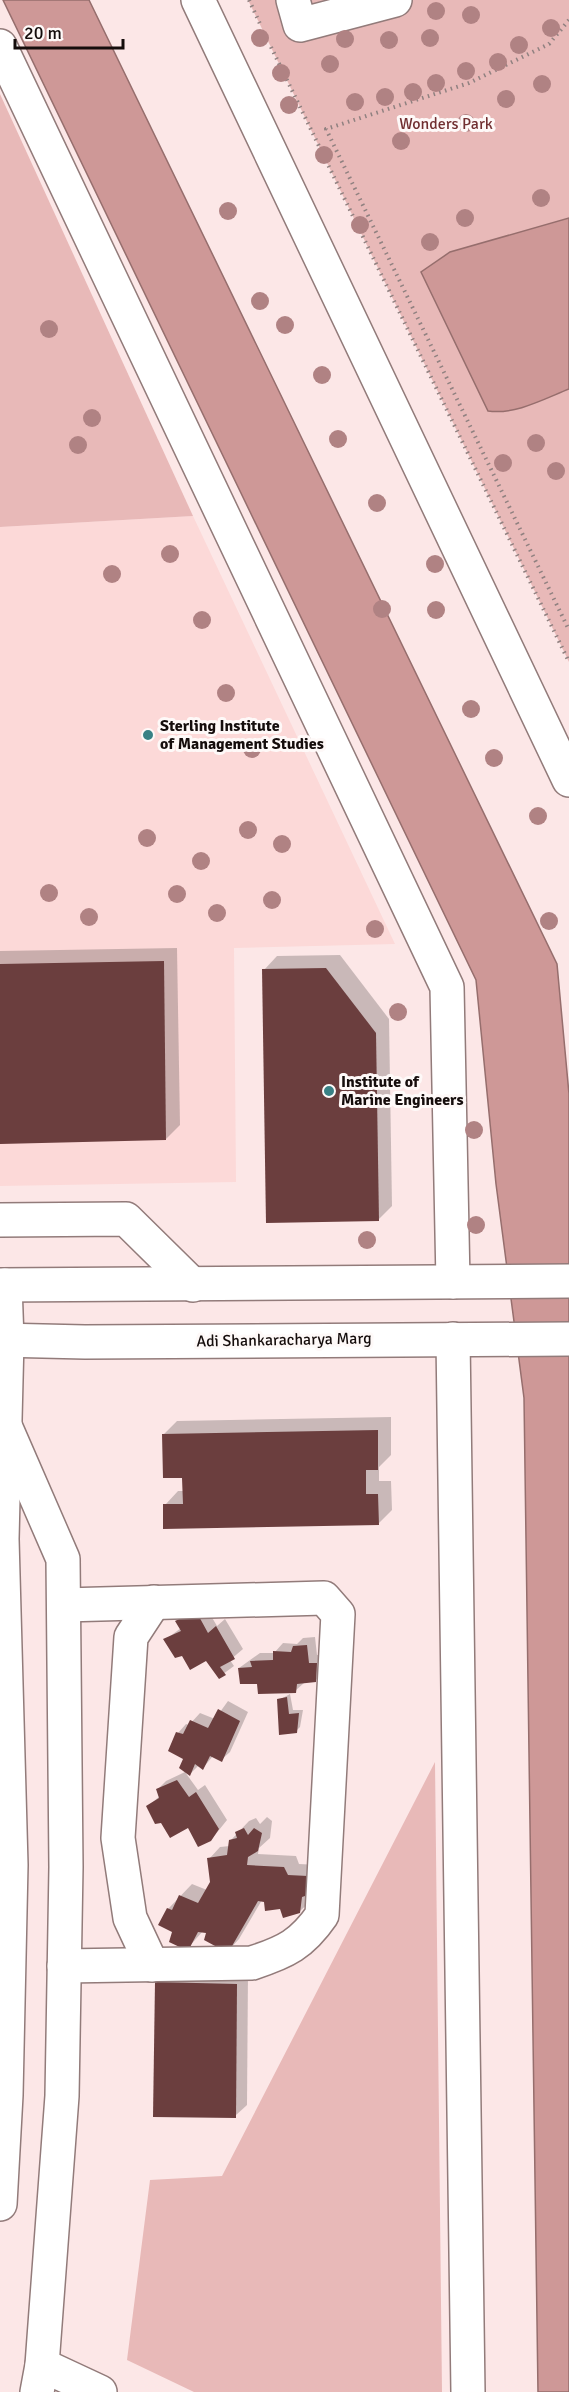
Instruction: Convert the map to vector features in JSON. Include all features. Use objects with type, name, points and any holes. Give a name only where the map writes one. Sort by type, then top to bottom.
[{"type":"street","points":[[198,0],[569,780]]},
{"type":"street","points":[[294,0],[300,26],[395,0]]},
{"type":"street","points":[[0,46],[447,987],[466,1282]]},
{"type":"street","points":[[0,1220],[126,1219],[193,1285]]},
{"type":"street","points":[[0,2204],[6,2095],[10,1865],[2,1539],[6,1428],[2,1285],[569,1281]]},
{"type":"street","points":[[468,1339],[468,2392]]},
{"type":"street","name":"Adi Shankaracharya Marg","points":[[3,1340],[85,1342],[569,1339]]},
{"type":"street","points":[[6,1428],[63,1559],[64,1966],[57,2182],[40,2379],[100,2392]]},
{"type":"street","points":[[64,1605],[324,1598],[338,1614],[322,1915],[307,1937],[281,1953],[252,1963],[64,1966]]},
{"type":"street","points":[[152,1965],[130,1918],[118,1838],[131,1637],[154,1602]]},
{"type":"path","points":[[249,0],[264,32]]},
{"type":"path","points":[[569,20],[549,44],[469,83],[326,129],[569,630]]},
{"type":"path","points":[[269,43],[569,662]]},
{"type":"shaded area","points":[[3,0],[89,0],[557,964],[569,1094],[569,2392],[538,2392],[524,1398],[496,1184],[476,980]]},
{"type":"shaded area","points":[[569,218],[569,389],[509,411],[488,411],[421,272],[450,252]]},
{"type":"shaded area","name":"Sterling Institute of Management Studies","points":[[193,516],[395,944],[234,948],[236,1182],[0,1186],[0,527]]},
{"type":"green space","name":"Wonders Park","points":[[248,0],[569,0],[569,662]]},
{"type":"green space","points":[[0,94],[193,516],[0,527]]},
{"type":"green space","points":[[435,1762],[442,2392],[194,2392],[127,2360],[150,2180],[222,2176]]},
{"type":"building","points":[[164,961],[166,1140],[0,1144],[0,964]]},
{"type":"building","points":[[326,968],[376,1033],[379,1221],[266,1223],[262,969]]},
{"type":"building","points":[[378,1430],[378,1470],[366,1470],[366,1494],[378,1494],[379,1525],[163,1529],[163,1504],[183,1504],[182,1478],[163,1478],[162,1434]]},
{"type":"building","points":[[196,1611],[208,1633],[216,1626],[235,1659],[220,1667],[226,1675],[219,1679],[206,1661],[190,1670],[182,1656],[175,1658],[163,1639],[181,1631],[175,1621]]},
{"type":"building","points":[[307,1645],[309,1663],[317,1663],[316,1682],[297,1684],[296,1693],[258,1694],[257,1684],[240,1684],[238,1668],[252,1667],[250,1661],[273,1660],[273,1651],[291,1652],[293,1646]]},
{"type":"building","points":[[287,1697],[289,1714],[299,1713],[297,1733],[279,1735],[277,1699]]},
{"type":"building","points":[[218,1709],[240,1721],[222,1762],[210,1756],[203,1770],[195,1764],[190,1776],[179,1768],[183,1759],[168,1751],[176,1732],[183,1734],[190,1720],[208,1728]]},
{"type":"building","points":[[177,1780],[189,1797],[196,1792],[219,1829],[211,1841],[198,1847],[188,1828],[170,1838],[161,1823],[155,1824],[146,1806],[159,1798],[156,1789]]},
{"type":"building","points":[[244,1828],[248,1835],[254,1828],[262,1833],[258,1851],[248,1857],[247,1865],[284,1867],[288,1875],[308,1876],[311,1894],[302,1897],[300,1913],[283,1918],[280,1909],[265,1911],[264,1902],[258,1901],[228,1953],[204,1940],[206,1933],[198,1932],[188,1951],[169,1942],[172,1932],[158,1925],[167,1908],[172,1910],[179,1895],[198,1903],[210,1882],[207,1858],[227,1855],[229,1840],[237,1838],[235,1832]]},
{"type":"building","points":[[155,1982],[237,1984],[236,2118],[153,2117]]},
{"type":"place","name":"Sterling Institute of Management Studies","points":[[148,735]]},
{"type":"place","name":"Institute of Marine Engineers","points":[[329,1091]]}]
